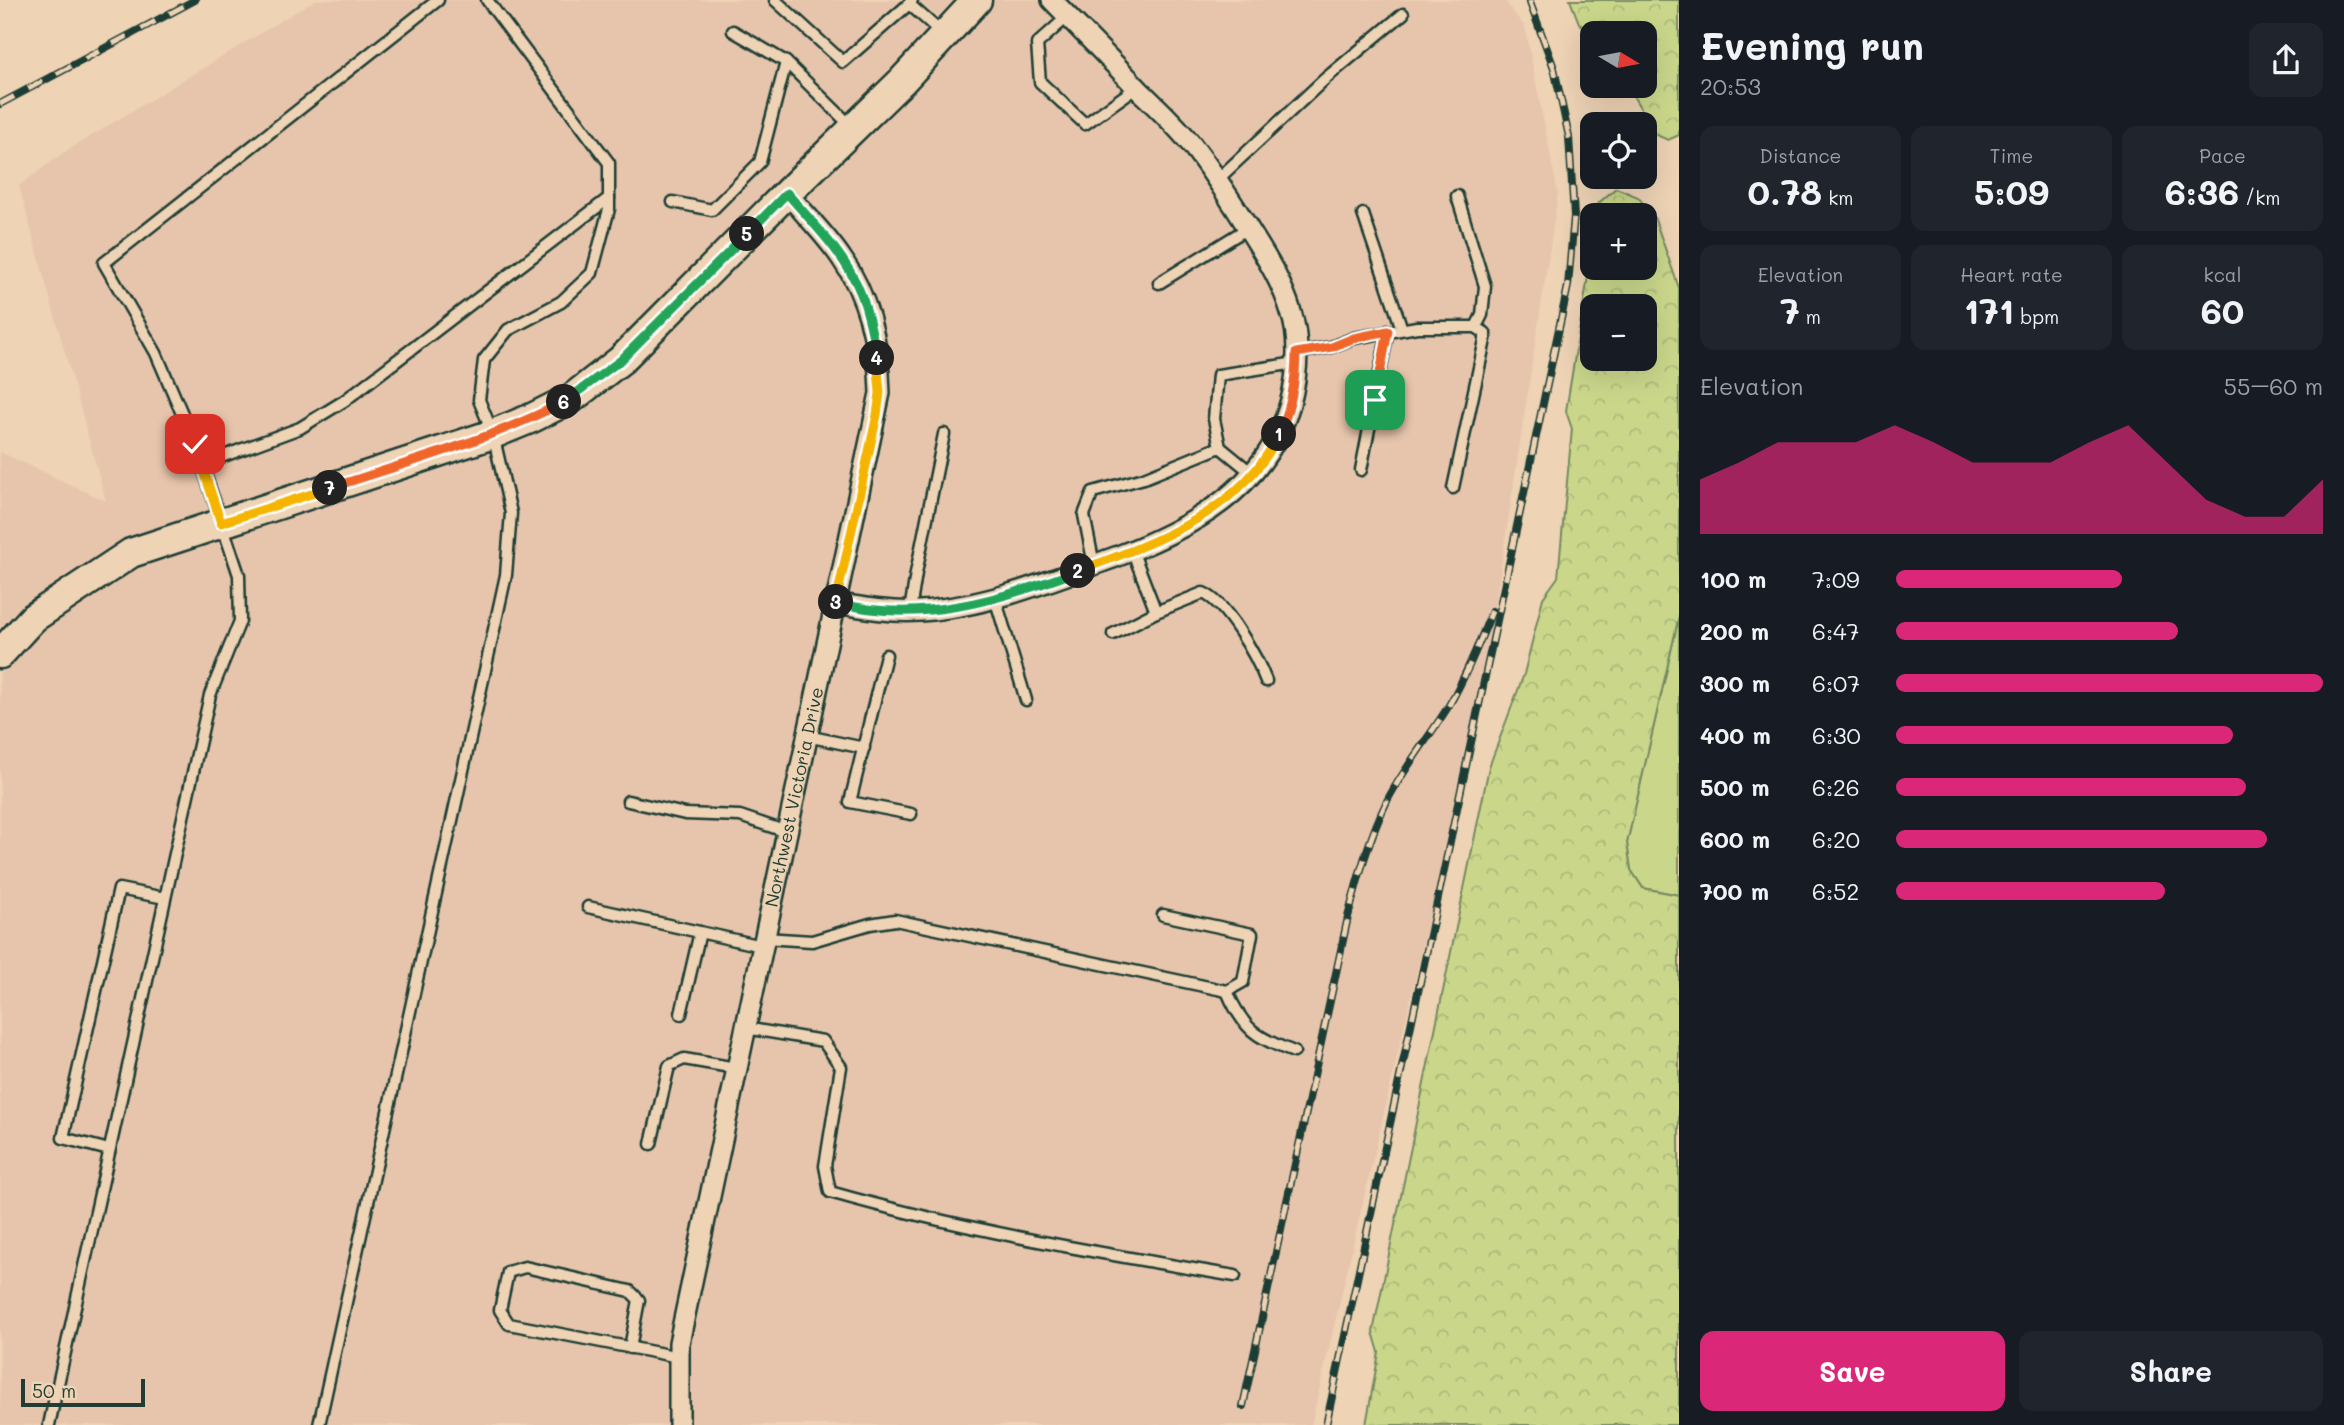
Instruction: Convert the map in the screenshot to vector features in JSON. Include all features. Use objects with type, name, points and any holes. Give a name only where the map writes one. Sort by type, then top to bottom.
[{"type":"street","points":[[1,648],[33,618],[131,553],[493,433],[532,418],[572,397],[621,360],[902,81],[977,0]]},
{"type":"street","points":[[836,603],[910,611],[971,604],[1094,565],[1194,520],[1225,500],[1253,474],[1272,449],[1281,429],[1294,389],[1297,337],[1284,292],[1248,228],[1192,145],[1052,0]]},
{"type":"street","name":"Northwest Victoria Drive","points":[[679,1425],[679,1343],[877,415],[879,374],[862,295],[842,258],[787,193]]},
{"type":"lane","points":[[49,1425],[211,695],[240,621],[239,575],[202,464],[156,353],[104,263],[438,0]]},
{"type":"lane","points":[[319,1425],[506,575],[511,513],[493,433],[480,400],[484,360],[508,330],[561,302],[592,273],[609,209],[609,163],[487,0]]},
{"type":"lane","points":[[775,0],[843,62],[910,2],[944,36]]},
{"type":"lane","points":[[1217,180],[1326,78],[1403,14]]},
{"type":"lane","points":[[1068,16],[1037,44],[1040,82],[1085,124],[1137,87]]},
{"type":"lane","points":[[733,32],[786,62],[853,128]]},
{"type":"lane","points":[[673,202],[712,210],[760,162],[786,62]]},
{"type":"lane","points":[[1457,196],[1485,286],[1482,315],[1476,327]]},
{"type":"lane","points":[[202,464],[300,428],[344,401],[609,198]]},
{"type":"lane","points":[[1363,214],[1402,329]]},
{"type":"lane","points":[[1158,283],[1248,228]]},
{"type":"lane","points":[[1253,474],[1220,447],[1214,419],[1218,375],[1296,358],[1354,338],[1388,331],[1417,327],[1476,327],[1485,333],[1485,340],[1453,488]]},
{"type":"lane","points":[[1361,470],[1388,331]]},
{"type":"lane","points":[[910,611],[944,434]]},
{"type":"lane","points":[[1094,565],[1084,515],[1094,492],[1144,478],[1220,447]]},
{"type":"lane","points":[[1132,550],[1156,612]]},
{"type":"lane","points":[[1113,634],[1156,612],[1203,593],[1221,606],[1258,660],[1266,681]]},
{"type":"lane","points":[[995,597],[1026,701]]},
{"type":"lane","points":[[886,655],[850,802],[911,814]]},
{"type":"lane","points":[[807,736],[864,748]]},
{"type":"lane","points":[[628,801],[685,814],[740,817],[787,832]]},
{"type":"lane","points":[[109,1150],[63,1138],[119,889],[165,898]]},
{"type":"lane","points":[[588,907],[699,932],[763,942],[812,941],[870,924],[895,920],[1227,991],[1243,982],[1252,934],[1163,915]]},
{"type":"lane","points":[[681,1014],[699,932]]},
{"type":"lane","points":[[1227,991],[1236,1012],[1255,1035],[1294,1052]]},
{"type":"lane","points":[[745,1028],[823,1041],[841,1067],[825,1166],[830,1192],[909,1215],[1048,1245],[1235,1276]]},
{"type":"lane","points":[[651,1144],[669,1066],[684,1059],[736,1068]]},
{"type":"lane","points":[[630,1348],[639,1300],[631,1290],[525,1267],[508,1272],[500,1310],[509,1324],[630,1348],[679,1357]]},
{"type":"shaded area","points":[[315,0],[1504,0],[1525,27],[1558,194],[1481,698],[1311,1425],[0,1425],[0,452],[106,501],[19,186],[63,153]]},
{"type":"green space","points":[[1570,0],[1679,0],[1679,135],[1668,140],[1657,135],[1657,112],[1642,112],[1634,98],[1657,98],[1657,21],[1579,23]]},
{"type":"green space","points":[[1615,189],[1638,197],[1643,203],[1599,203]]},
{"type":"green space","points":[[1657,226],[1679,288],[1679,616],[1627,843],[1631,870],[1643,888],[1679,895],[1679,1425],[1366,1425],[1379,1352],[1373,1332],[1489,767],[1524,674],[1543,598],[1558,577],[1572,429],[1566,411],[1580,325],[1580,371],[1657,371],[1657,294],[1585,294],[1587,280],[1657,280]]},
{"type":"green space","points":[[1679,616],[1679,895],[1643,888],[1631,870],[1627,843]]},
{"type":"railway","points":[[0,104],[195,0]]},
{"type":"railway","points":[[1326,1425],[1568,286],[1574,216],[1569,137],[1554,68],[1529,0]]},
{"type":"railway","points":[[1243,1406],[1348,917],[1364,858],[1387,801],[1455,695],[1492,611]]},
{"type":"route","points":[[195,444],[221,523],[532,418],[572,397],[621,360],[787,193],[842,258],[854,279],[862,295],[872,333],[879,374],[877,415],[836,603],[918,612],[971,604],[1094,565],[1145,545],[1194,520],[1240,488],[1272,449],[1294,389],[1296,353],[1332,347],[1354,338],[1388,331],[1375,400]]}]
